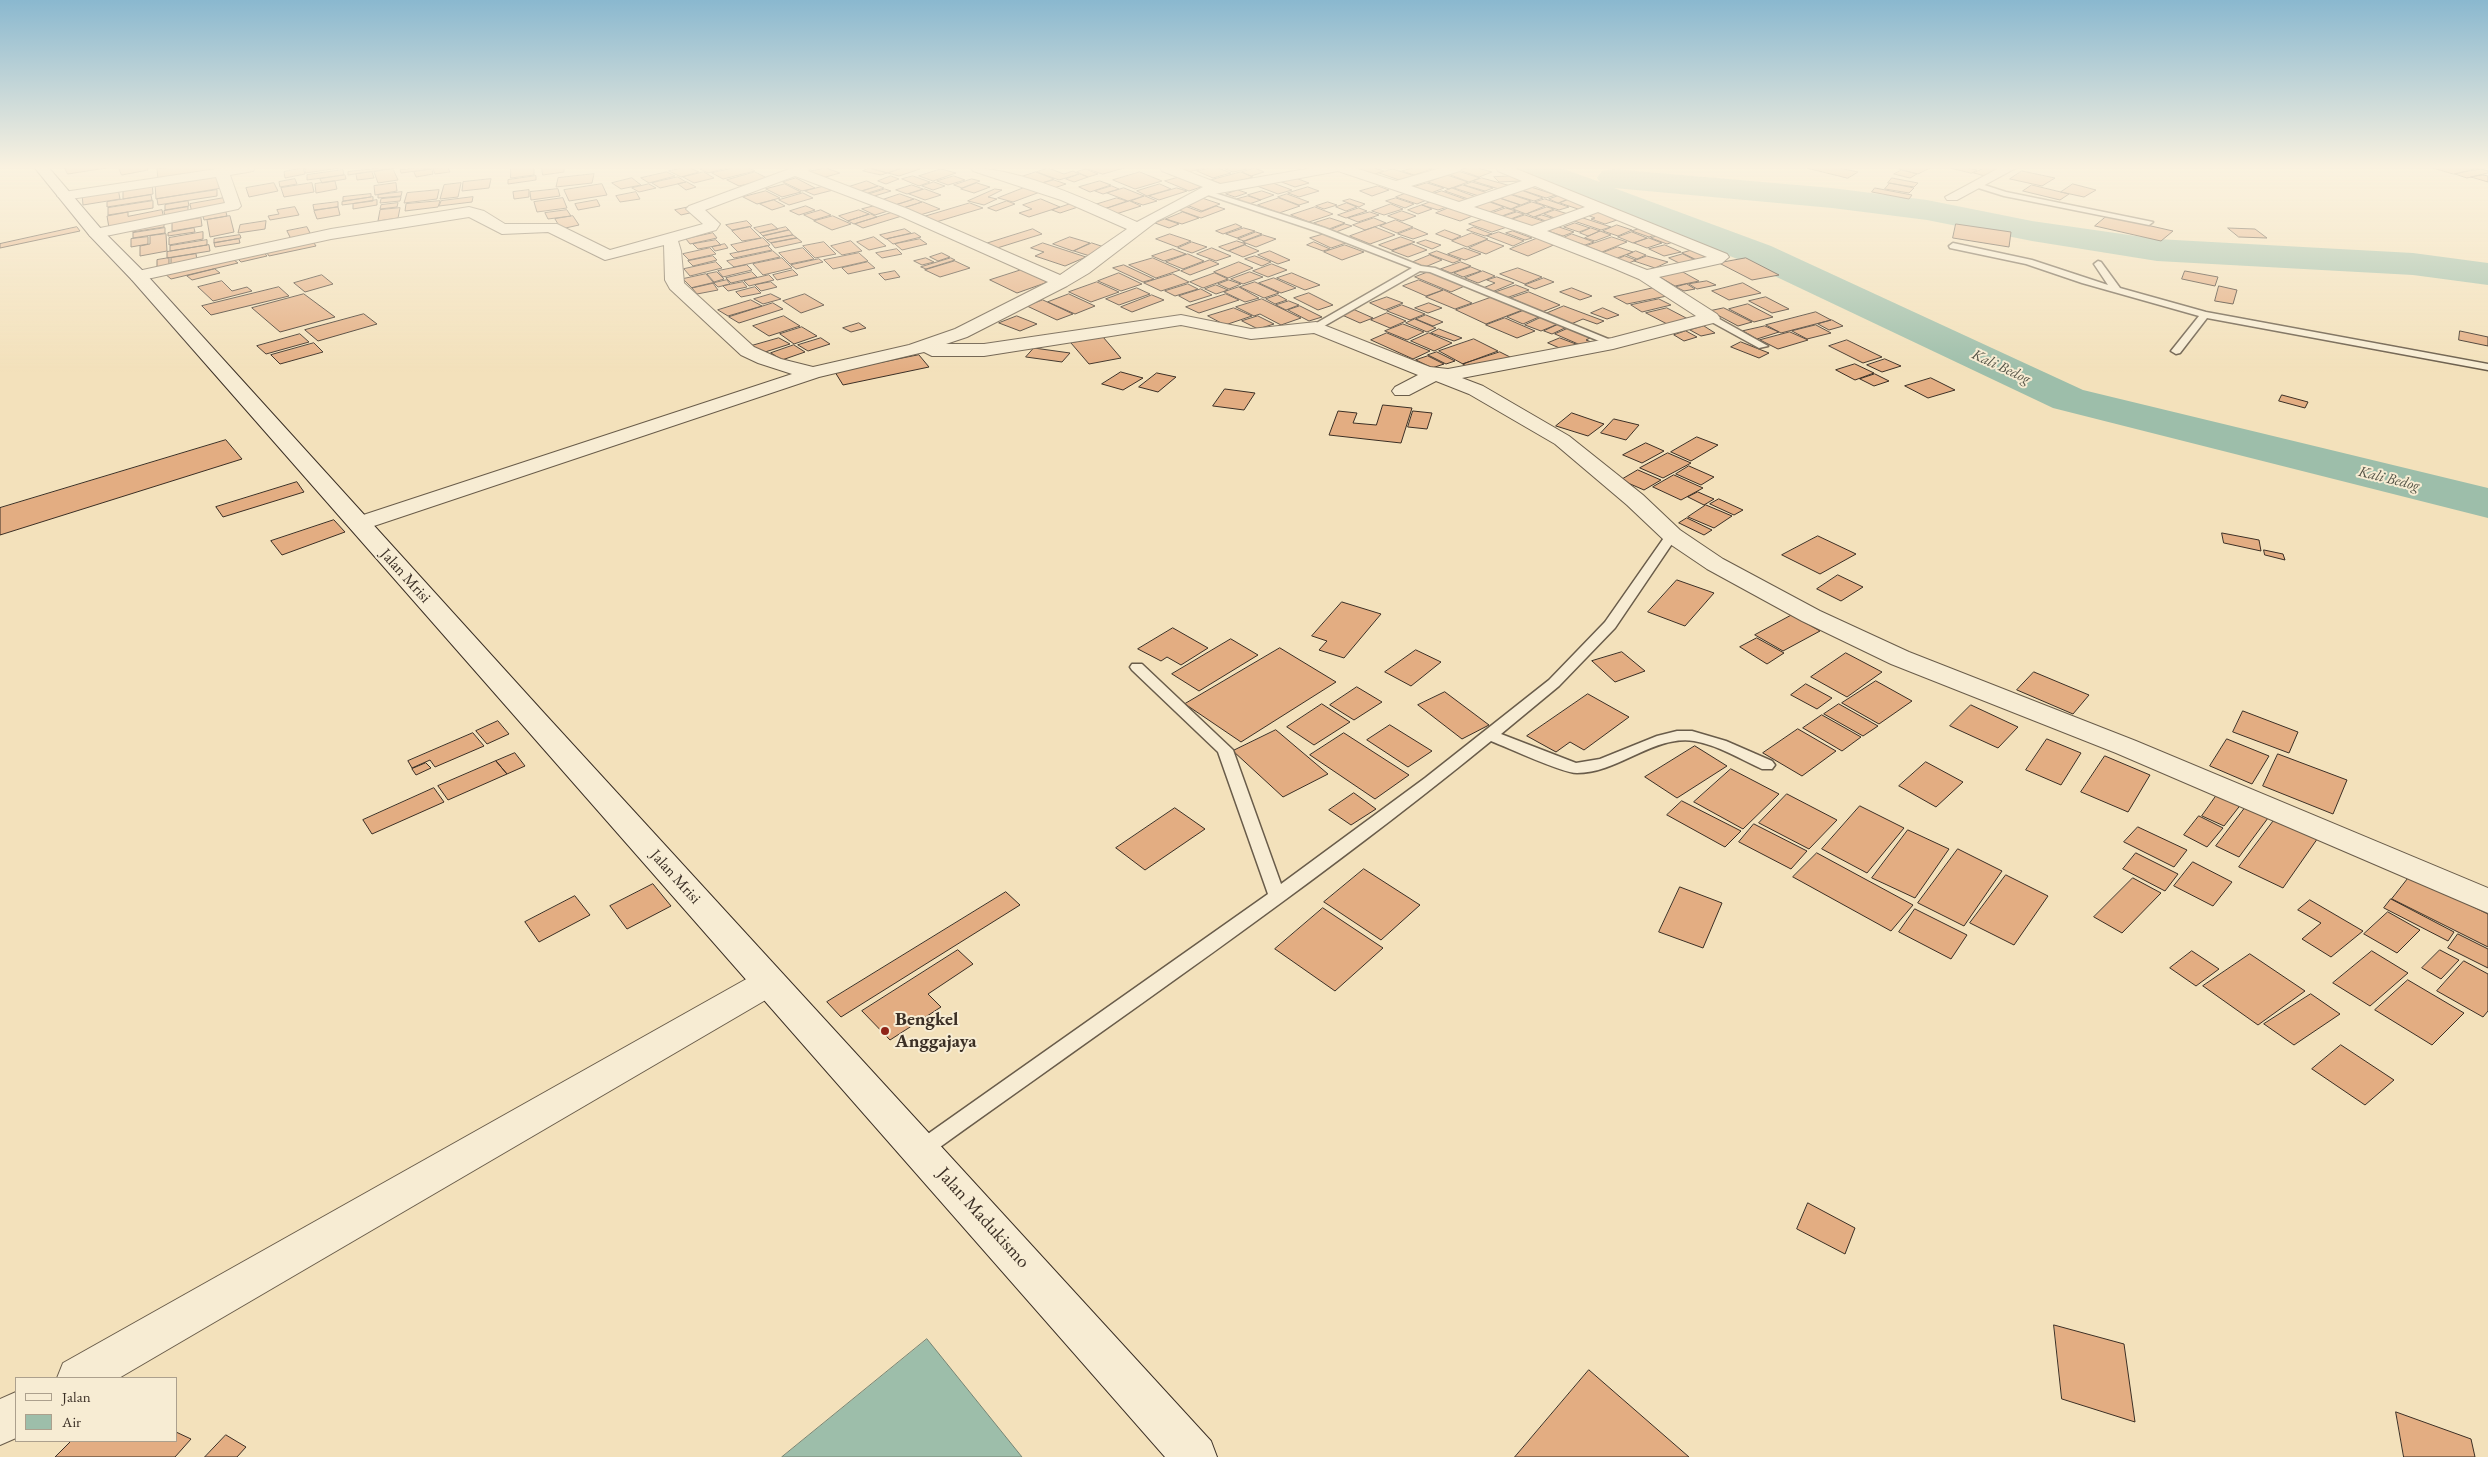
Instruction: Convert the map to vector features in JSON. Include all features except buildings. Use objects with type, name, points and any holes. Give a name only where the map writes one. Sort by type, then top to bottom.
[{"type":"street","name":"Jalan Mrisi","points":[[100,236],[138,276],[769,982]]},
{"type":"street","points":[[138,276],[322,236]]},
{"type":"street","points":[[569,236],[609,256],[681,236]]},
{"type":"street","points":[[957,236],[1061,282]]},
{"type":"street","points":[[359,524],[814,373],[915,350],[996,318],[1061,282],[1111,250],[1129,236]]},
{"type":"street","points":[[1545,236],[1645,275],[1711,318]]},
{"type":"street","points":[[1645,275],[1716,260],[1721,257],[1670,236]]},
{"type":"street","points":[[669,240],[673,247],[672,277],[676,285],[738,345],[748,353],[768,361],[814,373]]},
{"type":"street","points":[[1402,391],[1434,374],[1448,375],[1613,343],[1711,318]]},
{"type":"street","points":[[915,350],[984,350],[1171,320],[1251,334],[1316,327],[1476,390],[1562,440],[1635,500],[1672,535],[1715,564],[1811,616],[1900,658],[2126,747],[2488,901]]},
{"type":"street","points":[[80,1377],[769,982]]},
{"type":"street","name":"Jalan Madukismo","points":[[769,982],[922,1149],[1195,1457]]},
{"type":"street","points":[[0,1423],[15,1415]]},
{"type":"lane","points":[[1337,236],[1419,268],[1432,270],[1613,343]]},
{"type":"lane","points":[[1953,246],[1989,252],[2029,262],[2117,290],[2206,315],[2488,367]]},
{"type":"lane","points":[[2098,264],[2117,290]]},
{"type":"lane","points":[[1316,327],[1419,268]]},
{"type":"lane","points":[[2176,351],[2206,315]]},
{"type":"lane","points":[[1711,318],[1762,346]]},
{"type":"lane","points":[[922,1149],[1276,896],[1490,735],[1554,683],[1610,625],[1672,535]]},
{"type":"lane","points":[[1137,667],[1225,750],[1276,896]]},
{"type":"lane","points":[[1490,735],[1575,768],[1585,768],[1605,763],[1678,736],[1693,736],[1768,764]]},
{"type":"water","points":[[927,1339],[1022,1457],[782,1457]]},
{"type":"waterway","name":"Kali Bedog","points":[[1711,236],[1758,254],[2068,399],[2488,503]]},
{"type":"waterway","points":[[2065,236],[2157,250],[2413,264],[2488,274]]},
{"type":"place","name":"Bengkel Anggajaya","points":[[885,1031]]}]
